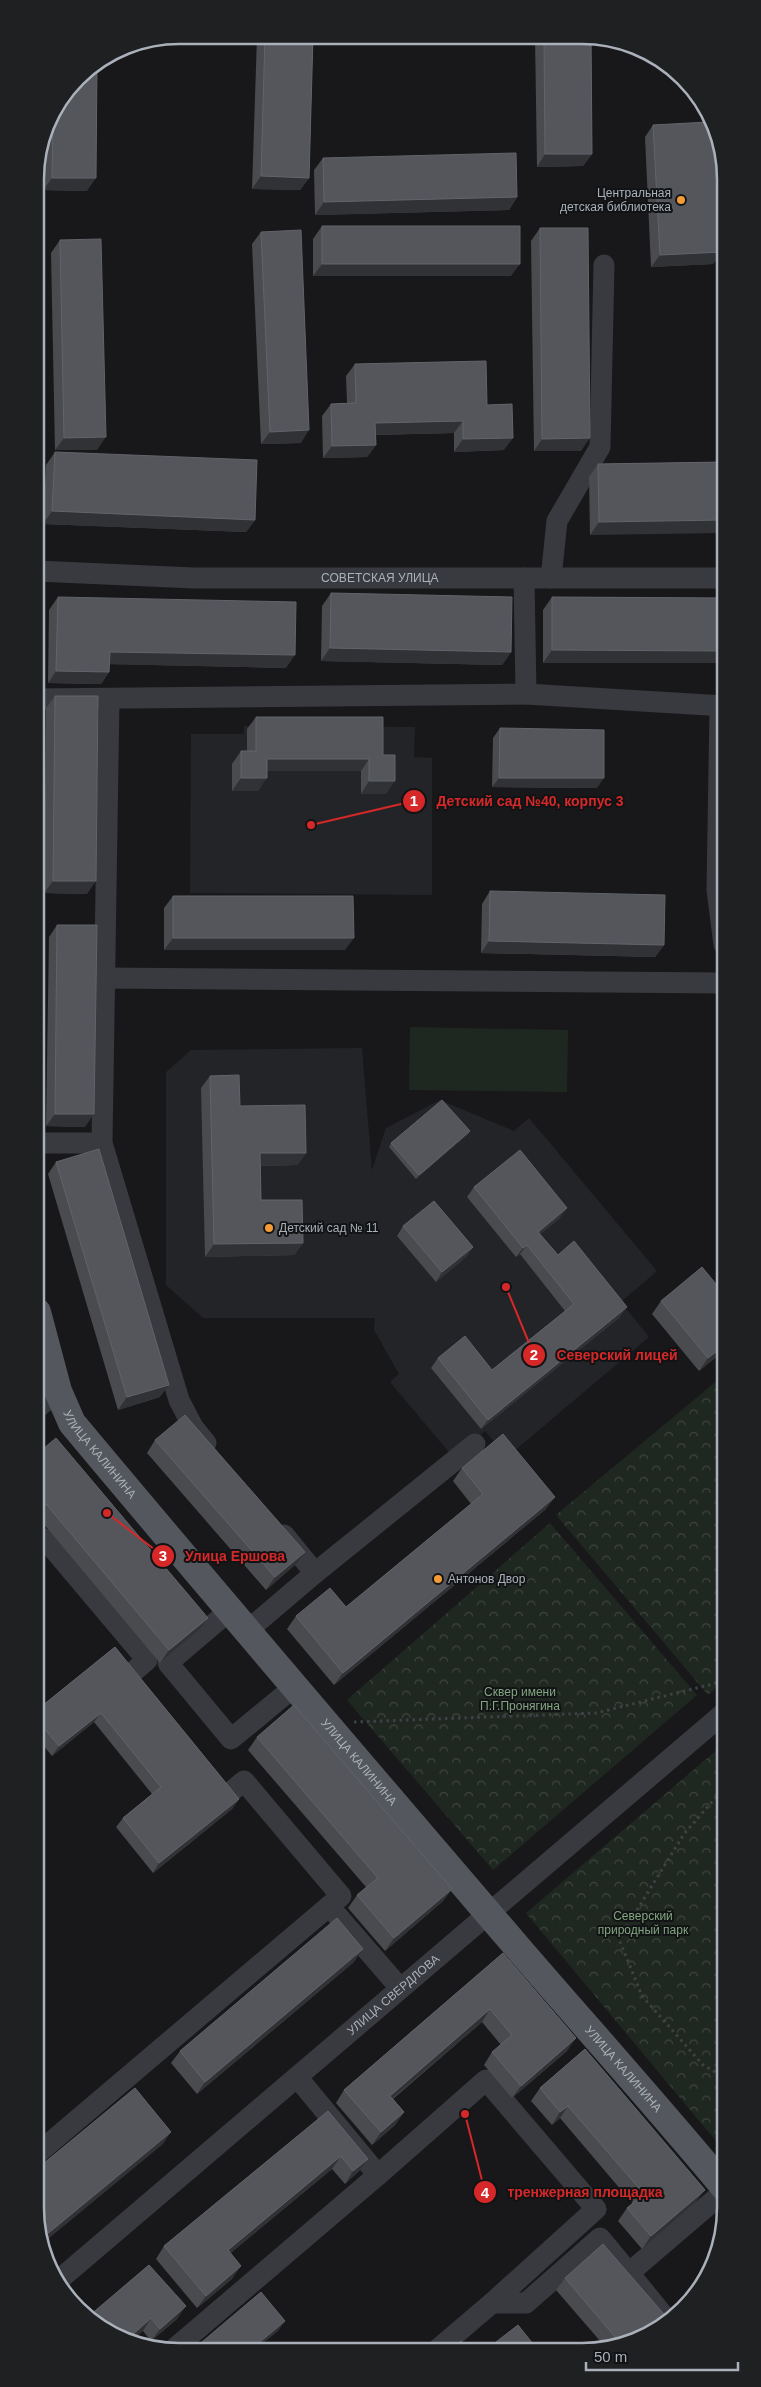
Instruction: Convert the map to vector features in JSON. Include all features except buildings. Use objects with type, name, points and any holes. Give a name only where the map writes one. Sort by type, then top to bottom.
[{"type":"main road","name":"УЛИЦА КАЛИНИНА","points":[[44,1338],[58,1391],[72,1424],[294,1688],[654,2103],[717,2179]]},
{"type":"street","points":[[551,578],[557,521],[600,447],[604,265]]},
{"type":"street","name":"СОВЕТСКАЯ УЛИЦА","points":[[44,571],[194,578],[717,578]]},
{"type":"street","points":[[524,578],[526,694]]},
{"type":"street","points":[[44,699],[526,694],[717,706]]},
{"type":"street","points":[[109,699],[102,1142],[178,1400],[193,1427],[218,1456]]},
{"type":"street","points":[[717,859],[717,897]]},
{"type":"street","points":[[104,978],[717,983]]},
{"type":"street","points":[[44,1143],[102,1142]]},
{"type":"street","points":[[44,1402],[58,1391]]},
{"type":"street","points":[[247,1632],[315,1573],[475,1444]]},
{"type":"street","points":[[272,1522],[315,1573]]},
{"type":"street","points":[[44,1540],[147,1660],[133,1672]]},
{"type":"street","points":[[229,1611],[168,1663],[231,1739],[294,1688]]},
{"type":"street","name":"УЛИЦА СВЕРДЛОВА","points":[[63,2277],[717,1719]]},
{"type":"street","points":[[44,2148],[341,1896],[244,1781],[232,1791]]},
{"type":"street","points":[[329,1906],[400,1988]]},
{"type":"street","points":[[297,2077],[378,2175]]},
{"type":"street","points":[[181,2343],[486,2080],[596,2209],[445,2343]]},
{"type":"street","points":[[629,2273],[717,2198]]},
{"type":"street","points":[[492,2303],[526,2303],[600,2238],[664,2316]]},
{"type":"path","points":[[353,1722],[596,1713],[717,1683]]},
{"type":"path","points":[[717,1796],[684,1834],[619,1939],[642,1996],[703,2065],[717,2073]]},
{"type":"shaded area","points":[[244,726],[415,727],[414,757],[432,758],[432,895],[190,893],[191,734],[244,734]]},
{"type":"shaded area","points":[[362,1048],[372,1170],[386,1128],[440,1100],[514,1131],[529,1118],[657,1271],[621,1302],[649,1337],[507,1457],[485,1431],[453,1457],[390,1382],[399,1374],[374,1330],[375,1318],[203,1318],[166,1285],[166,1072],[191,1050]]},
{"type":"green space","points":[[410,1027],[568,1030],[567,1092],[409,1090]]},
{"type":"green space","points":[[717,1381],[717,1687],[708,1695],[556,1515]]},
{"type":"green space","name":"Сквер имени П.Г.Пронягина","points":[[550,1523],[697,1695],[493,1870],[347,1700]]},
{"type":"green space","name":"Северский природный парк","points":[[717,1750],[717,2142],[526,1913]]},
{"type":"place","name":"Центральная детская библиотека","points":[[681,200]]},
{"type":"place","name":"Детский сад №40, корпус 3","points":[[311,825]]},
{"type":"place","name":"Детский сад № 11","points":[[269,1228]]},
{"type":"place","name":"Северский лицей","points":[[506,1287]]},
{"type":"place","name":"Улица Ершова","points":[[107,1513]]},
{"type":"place","name":"Антонов Двор","points":[[438,1579]]},
{"type":"place","name":"тренжерная площадка","points":[[465,2114]]}]
